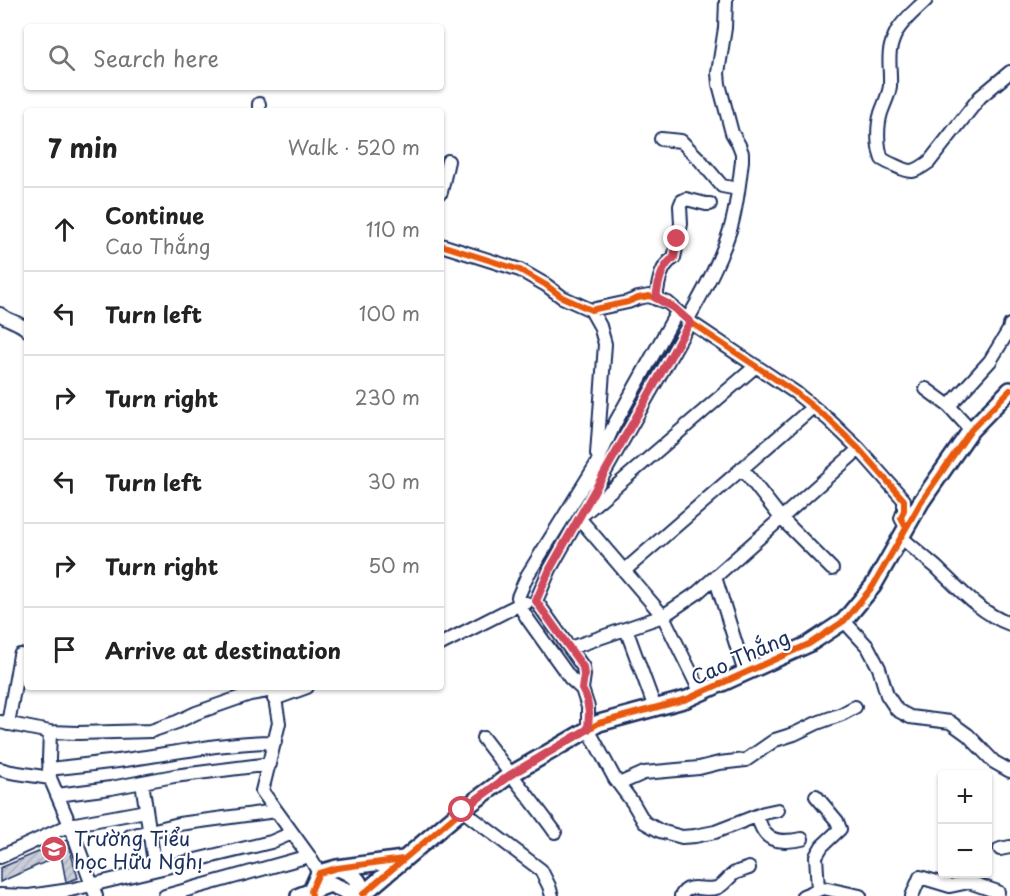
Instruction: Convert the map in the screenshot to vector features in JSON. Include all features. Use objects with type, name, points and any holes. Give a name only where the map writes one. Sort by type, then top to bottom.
[{"type":"main road","name":"Cao Thắng","points":[[359,895],[462,810],[510,775],[588,729],[599,723],[687,699],[809,644],[844,621],[873,586],[921,502],[971,430],[1010,390]]},
{"type":"main road","points":[[308,894],[319,873],[337,868],[403,859]]},
{"type":"main road","points":[[308,894],[330,884],[359,895],[359,880],[350,873],[337,868]]},
{"type":"street","points":[[582,689],[570,678],[527,618],[518,597],[527,576],[596,465],[614,425],[710,280],[730,230],[734,217],[742,153],[732,132],[719,84],[718,73],[725,28],[726,0]]},
{"type":"street","points":[[926,0],[899,28],[888,57],[890,87],[878,127],[879,150],[882,159],[910,172],[929,162],[980,97],[1010,72]]},
{"type":"street","points":[[660,139],[681,141],[722,186],[738,189]]},
{"type":"street","points":[[444,179],[448,161]]},
{"type":"street","points":[[656,298],[659,280],[669,261],[674,258],[681,224],[682,201],[686,199],[710,204]]},
{"type":"street","points":[[444,247],[520,270],[562,297],[591,310],[649,296],[668,303],[796,393],[859,449],[904,500],[901,518],[903,532],[959,590],[983,609],[1010,624]]},
{"type":"street","points":[[591,310],[600,326],[605,344],[596,465]]},
{"type":"street","points":[[0,314],[24,326]]},
{"type":"street","points":[[536,601],[550,569],[685,317]]},
{"type":"street","points":[[949,406],[990,361],[1010,325]]},
{"type":"street","points":[[579,518],[756,366]]},
{"type":"street","points":[[926,389],[949,406],[971,430]]},
{"type":"street","points":[[624,571],[813,407]]},
{"type":"street","points":[[570,648],[663,616],[697,593],[859,449]]},
{"type":"street","points":[[742,468],[781,518],[832,569]]},
{"type":"street","points":[[579,518],[663,616],[700,693]]},
{"type":"street","points":[[715,577],[745,673]]},
{"type":"street","points":[[444,642],[520,604],[536,601]]},
{"type":"street","points":[[536,601],[583,667],[582,689],[588,707],[588,729],[619,784],[644,822],[660,831],[682,837],[695,836],[715,832],[778,810]]},
{"type":"street","points":[[844,621],[868,647],[879,668],[887,695],[897,710],[910,717],[950,722],[968,735],[994,762],[1010,771]]},
{"type":"street","points":[[626,629],[655,708]]},
{"type":"street","points":[[20,655],[4,723],[50,732],[151,731],[250,694],[273,692],[279,723],[262,790],[319,873]]},
{"type":"street","points":[[619,784],[644,773],[699,768],[746,760],[775,740],[855,707]]},
{"type":"street","points":[[50,732],[49,774],[94,890]]},
{"type":"street","points":[[483,738],[555,832]]},
{"type":"street","points":[[1,771],[49,774],[218,746],[275,742]]},
{"type":"street","points":[[57,795],[174,776],[270,764]]},
{"type":"street","points":[[142,782],[155,869]]},
{"type":"street","points":[[816,796],[837,821],[840,829],[822,846],[816,856],[818,890]]},
{"type":"street","points":[[462,810],[541,870],[552,896]]},
{"type":"street","points":[[0,857],[70,825],[146,811]]},
{"type":"street","points":[[129,836],[179,824],[276,811]]},
{"type":"street","points":[[757,816],[766,835],[774,840],[802,839]]},
{"type":"street","points":[[0,895],[28,896],[70,890],[94,890],[155,869],[271,842],[292,833]]},
{"type":"street","points":[[165,896],[309,856]]},
{"type":"street","points":[[681,896],[691,887],[715,888],[720,886],[735,873],[749,868]]},
{"type":"street","points":[[912,896],[920,877],[960,890],[969,882],[998,891]]},
{"type":"street","points":[[803,896],[823,888],[860,896]]},
{"type":"building","points":[[67,840],[78,878],[66,882],[61,855],[0,882],[0,868]]},
{"type":"cycle path","points":[[444,246],[520,270],[562,297],[591,310],[649,296],[668,303],[690,322],[796,393],[828,419],[859,449],[904,500],[901,518],[905,526]]},
{"type":"cycle path","points":[[363,894],[462,810],[510,775],[599,723],[687,699],[809,644],[844,621],[873,586],[921,502],[971,430],[1010,390]]},
{"type":"cycle path","points":[[312,896],[311,891],[319,873],[337,868],[403,859]]},
{"type":"place","name":"Trường Tiểu học Hữu Nghị","points":[[54,849]]},
{"type":"route","points":[[462,810],[510,775],[588,729],[587,699],[582,689],[583,667],[536,601],[550,569],[690,322],[668,303],[656,298],[659,280],[669,261],[674,258],[677,239]]}]
